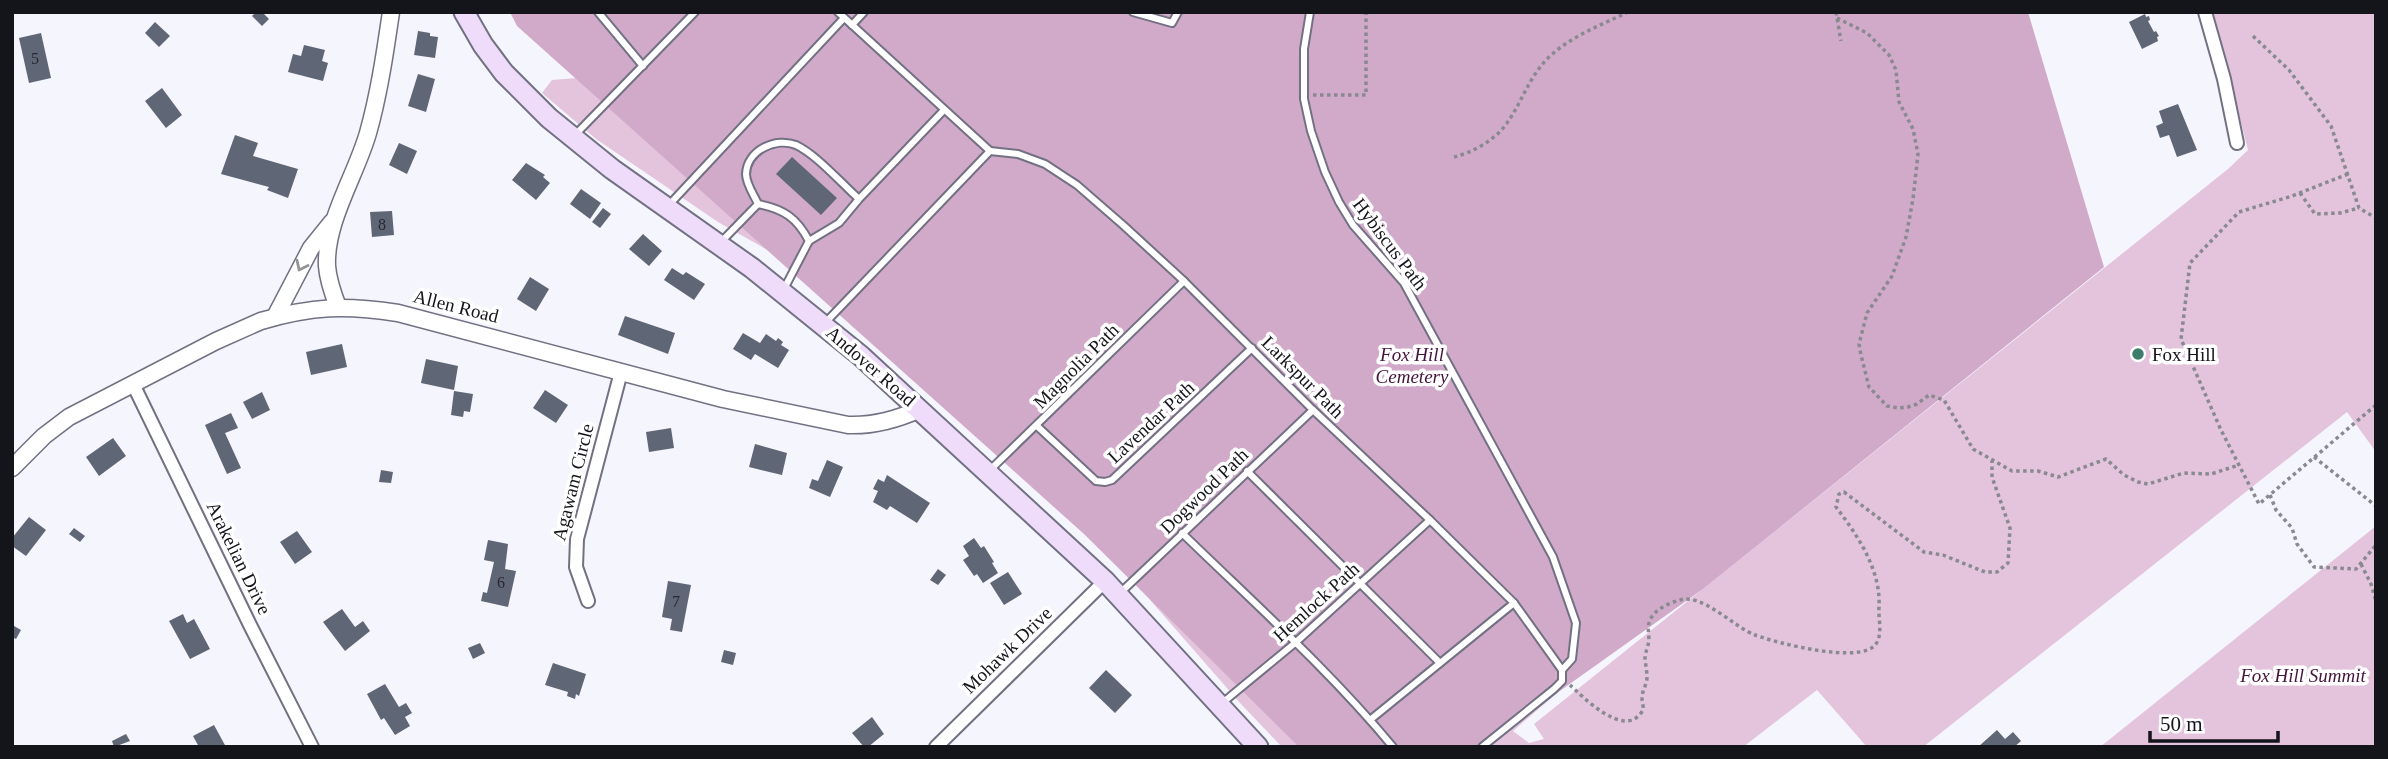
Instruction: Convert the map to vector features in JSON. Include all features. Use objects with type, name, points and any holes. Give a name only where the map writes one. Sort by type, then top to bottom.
[{"type":"main road","name":"Andover Road","points":[[464,12],[483,45],[504,73],[572,138],[824,324],[988,472],[1111,588],[1258,747]]},
{"type":"street","points":[[338,307],[327,265],[328,248],[334,220],[362,153],[373,117],[391,12]]},
{"type":"street","points":[[2205,12],[2224,79],[2237,144]]},
{"type":"street","points":[[275,317],[310,248],[334,220]]},
{"type":"street","name":"Allen Road","points":[[14,461],[62,422],[102,398],[216,341],[275,317],[308,309],[338,307],[398,313],[723,399],[848,425],[868,426],[898,419],[920,410]]},
{"type":"street","name":"Agawam Circle","points":[[588,601],[576,567],[577,539],[621,372]]},
{"type":"street","name":"Arakelian Drive","points":[[133,384],[312,747]]},
{"type":"street","name":"Mohawk Drive","points":[[936,747],[1111,588]]},
{"type":"lane","points":[[598,12],[643,66]]},
{"type":"lane","points":[[572,138],[695,12]]},
{"type":"lane","points":[[666,208],[845,19],[864,12]]},
{"type":"lane","points":[[1133,12],[1172,23],[1178,12]]},
{"type":"lane","name":"Hybiscus Path","points":[[1310,12],[1304,49],[1304,96],[1311,131],[1325,172],[1353,225],[1404,283],[1553,557],[1576,624],[1572,659],[1562,670]]},
{"type":"lane","points":[[824,324],[990,151],[845,19]]},
{"type":"lane","points":[[783,292],[809,241],[839,223],[944,110]]},
{"type":"lane","points":[[758,204],[746,173],[749,161],[755,153],[770,145],[785,142],[811,155],[859,199]]},
{"type":"lane","name":"Larkspur Path","points":[[990,151],[1018,154],[1045,164],[1123,225],[1184,281],[1313,410],[1514,603],[1562,670]]},
{"type":"lane","points":[[758,204],[774,207],[793,216],[809,241]]},
{"type":"lane","points":[[719,245],[758,204]]},
{"type":"lane","name":"Magnolia Path","points":[[988,472],[1184,281]]},
{"type":"lane","name":"Lavendar Path","points":[[1037,426],[1096,481],[1112,480],[1252,348]]},
{"type":"lane","name":"Dogwood Path","points":[[1111,588],[1182,533],[1313,410]]},
{"type":"lane","points":[[1247,471],[1440,663]]},
{"type":"lane","name":"Hemlock Path","points":[[1220,705],[1295,643],[1430,520]]},
{"type":"lane","points":[[1182,533],[1295,643],[1393,747]]},
{"type":"lane","points":[[1370,720],[1514,603]]},
{"type":"lane","points":[[1482,747],[1562,681],[1562,670]]},
{"type":"path","points":[[1304,96],[1366,95],[1366,12]]},
{"type":"path","points":[[1454,157],[1467,153],[1504,128],[1533,75],[1559,49],[1593,27],[1628,12]]},
{"type":"path","points":[[1836,12],[1841,41]]},
{"type":"path","points":[[1837,18],[1867,33],[1889,55],[1896,70],[1899,102],[1913,129],[1917,154],[1913,199],[1901,255],[1892,276],[1867,313],[1859,344],[1869,387],[1879,399],[1887,406],[1898,408],[1917,404],[1929,395],[1944,400],[1973,449],[2012,471],[2038,471],[2057,477],[2106,459],[2124,475],[2148,484],[2184,473],[2211,474],[2239,465]]},
{"type":"path","points":[[2253,36],[2289,71],[2331,126],[2359,208],[2376,218]]},
{"type":"path","points":[[2348,174],[2301,193],[2239,212],[2190,263],[2181,339],[2259,504],[2376,405]]},
{"type":"path","points":[[2301,193],[2315,215],[2340,214],[2359,208]]},
{"type":"path","points":[[2314,457],[2376,506]]},
{"type":"path","points":[[1562,681],[1594,707],[1614,719],[1632,719],[1641,714],[1642,689],[1647,678],[1645,654],[1651,618],[1664,607],[1689,598],[1732,619],[1753,634],[1785,644],[1825,653],[1860,653],[1874,647],[1880,625],[1880,596],[1871,562],[1850,525],[1836,508],[1839,494],[1844,492],[1852,496],[1874,516],[1924,552],[1943,555],[1985,572],[1997,572],[2008,563],[2010,528],[1992,477],[1992,461]]},
{"type":"path","points":[[2270,495],[2276,510],[2292,528],[2297,544],[2314,567],[2356,569],[2376,545]]},
{"type":"path","points":[[2361,564],[2376,601]]},
{"type":"green space","name":"Fox Hill Cemetery","points":[[510,12],[2028,12],[2104,267],[1703,589],[1481,747],[1299,747],[1084,534],[517,26]]},
{"type":"green space","points":[[2213,12],[2376,12],[2376,452],[2347,412],[1923,747],[1867,747],[1817,690],[1743,747],[1282,747],[1144,593],[1013,461],[792,264],[718,222],[596,139],[542,93],[552,80],[590,77],[1572,680],[1513,731],[1529,743],[1544,739],[1534,724],[2228,169],[2248,150]]},
{"type":"green space","name":"Fox Hill Summit","points":[[2376,526],[2376,747],[2100,747]]},
{"type":"building","points":[[256,12],[262,12],[269,19],[262,26],[252,16]]},
{"type":"building","points":[[2145,14],[2146,17],[2149,16],[2148,21],[2159,36],[2158,41],[2142,49],[2129,22]]},
{"type":"building","points":[[155,22],[170,36],[159,47],[145,33]]},
{"type":"building","points":[[418,31],[438,37],[435,58],[414,55]]},
{"type":"building","points":[[41,33],[51,78],[29,83],[19,38]]},
{"type":"building","points":[[304,45],[325,50],[322,61],[328,63],[323,81],[288,72],[293,54],[301,56]]},
{"type":"building","points":[[418,74],[435,79],[426,112],[408,106]]},
{"type":"building","points":[[162,88],[182,115],[166,128],[145,101]]},
{"type":"building","points":[[2178,104],[2197,150],[2177,157],[2169,135],[2160,138],[2156,126],[2163,123],[2159,111]]},
{"type":"building","points":[[235,135],[258,143],[253,156],[298,169],[288,198],[267,190],[269,187],[221,174]]},
{"type":"building","points":[[399,143],[417,151],[407,174],[389,165]]},
{"type":"building","points":[[792,157],[837,198],[821,215],[776,174]]},
{"type":"building","points":[[526,163],[545,175],[543,177],[550,183],[536,200],[512,180]]},
{"type":"building","points":[[581,189],[601,203],[590,219],[570,204]]},
{"type":"building","points":[[603,208],[611,214],[600,228],[592,222]]},
{"type":"building","points":[[392,211],[394,235],[372,237],[370,212]]},
{"type":"building","points":[[643,234],[662,251],[649,266],[629,249]]},
{"type":"building","points":[[672,268],[683,275],[686,272],[705,284],[694,300],[664,280]]},
{"type":"building","points":[[530,277],[549,289],[536,311],[517,299]]},
{"type":"building","points":[[625,316],[675,333],[668,354],[618,335]]},
{"type":"building","points":[[743,333],[760,343],[766,334],[783,342],[781,345],[789,350],[778,368],[755,354],[751,360],[733,349]]},
{"type":"building","points":[[342,344],[347,367],[311,375],[306,352]]},
{"type":"building","points":[[426,359],[458,366],[454,390],[421,383]]},
{"type":"building","points":[[545,390],[568,405],[556,423],[533,408]]},
{"type":"building","points":[[454,391],[473,394],[470,412],[464,411],[463,417],[451,415]]},
{"type":"building","points":[[262,392],[270,410],[252,419],[243,402]]},
{"type":"building","points":[[231,413],[238,428],[225,433],[241,468],[227,474],[205,425]]},
{"type":"building","points":[[671,428],[674,448],[649,452],[646,432]]},
{"type":"building","points":[[113,438],[126,456],[99,476],[86,457]]},
{"type":"building","points":[[755,444],[787,453],[782,475],[749,467]]},
{"type":"building","points":[[827,460],[843,467],[830,497],[809,488],[812,479],[818,481]]},
{"type":"building","points":[[381,470],[393,472],[391,483],[379,482]]},
{"type":"building","points":[[887,475],[930,503],[917,523],[890,506],[887,510],[873,502],[878,491],[873,489],[878,479],[884,482]]},
{"type":"building","points":[[29,517],[46,530],[26,556],[12,546],[12,538]]},
{"type":"building","points":[[74,528],[85,536],[80,542],[69,534]]},
{"type":"building","points":[[297,531],[312,552],[295,564],[280,542]]},
{"type":"building","points":[[974,538],[981,548],[984,546],[998,573],[983,583],[977,574],[974,576],[963,560],[969,556],[963,546]]},
{"type":"building","points":[[488,540],[508,544],[505,569],[516,571],[508,607],[481,601],[483,592],[487,593],[494,562],[484,560]]},
{"type":"building","points":[[938,569],[946,575],[938,585],[930,580]]},
{"type":"building","points":[[1008,572],[1022,594],[1004,605],[990,583]]},
{"type":"building","points":[[668,581],[691,585],[682,632],[670,630],[672,619],[662,617]]},
{"type":"building","points":[[342,609],[355,627],[363,621],[370,631],[345,651],[323,622]]},
{"type":"building","points":[[183,614],[187,623],[194,619],[210,649],[190,659],[169,621]]},
{"type":"building","points":[[14,626],[21,630],[16,639],[12,637]]},
{"type":"building","points":[[480,643],[485,653],[473,659],[468,648]]},
{"type":"building","points":[[724,650],[736,653],[733,665],[721,662]]},
{"type":"building","points":[[553,663],[586,674],[579,696],[576,694],[575,699],[567,696],[568,692],[545,685]]},
{"type":"building","points":[[1106,670],[1132,695],[1115,713],[1089,688]]},
{"type":"building","points":[[385,684],[399,707],[406,703],[412,713],[405,717],[410,726],[395,735],[384,718],[381,720],[367,694]]},
{"type":"building","points":[[872,717],[884,734],[868,747],[864,747],[852,733]]},
{"type":"building","points":[[214,725],[226,747],[199,747],[193,736]]},
{"type":"building","points":[[1997,730],[2005,739],[2013,732],[2021,741],[2014,747],[1978,747]]},
{"type":"building","points":[[126,734],[130,741],[114,747],[112,741]]},
{"type":"place","name":"Fox Hill","points":[[2138,354]]}]
